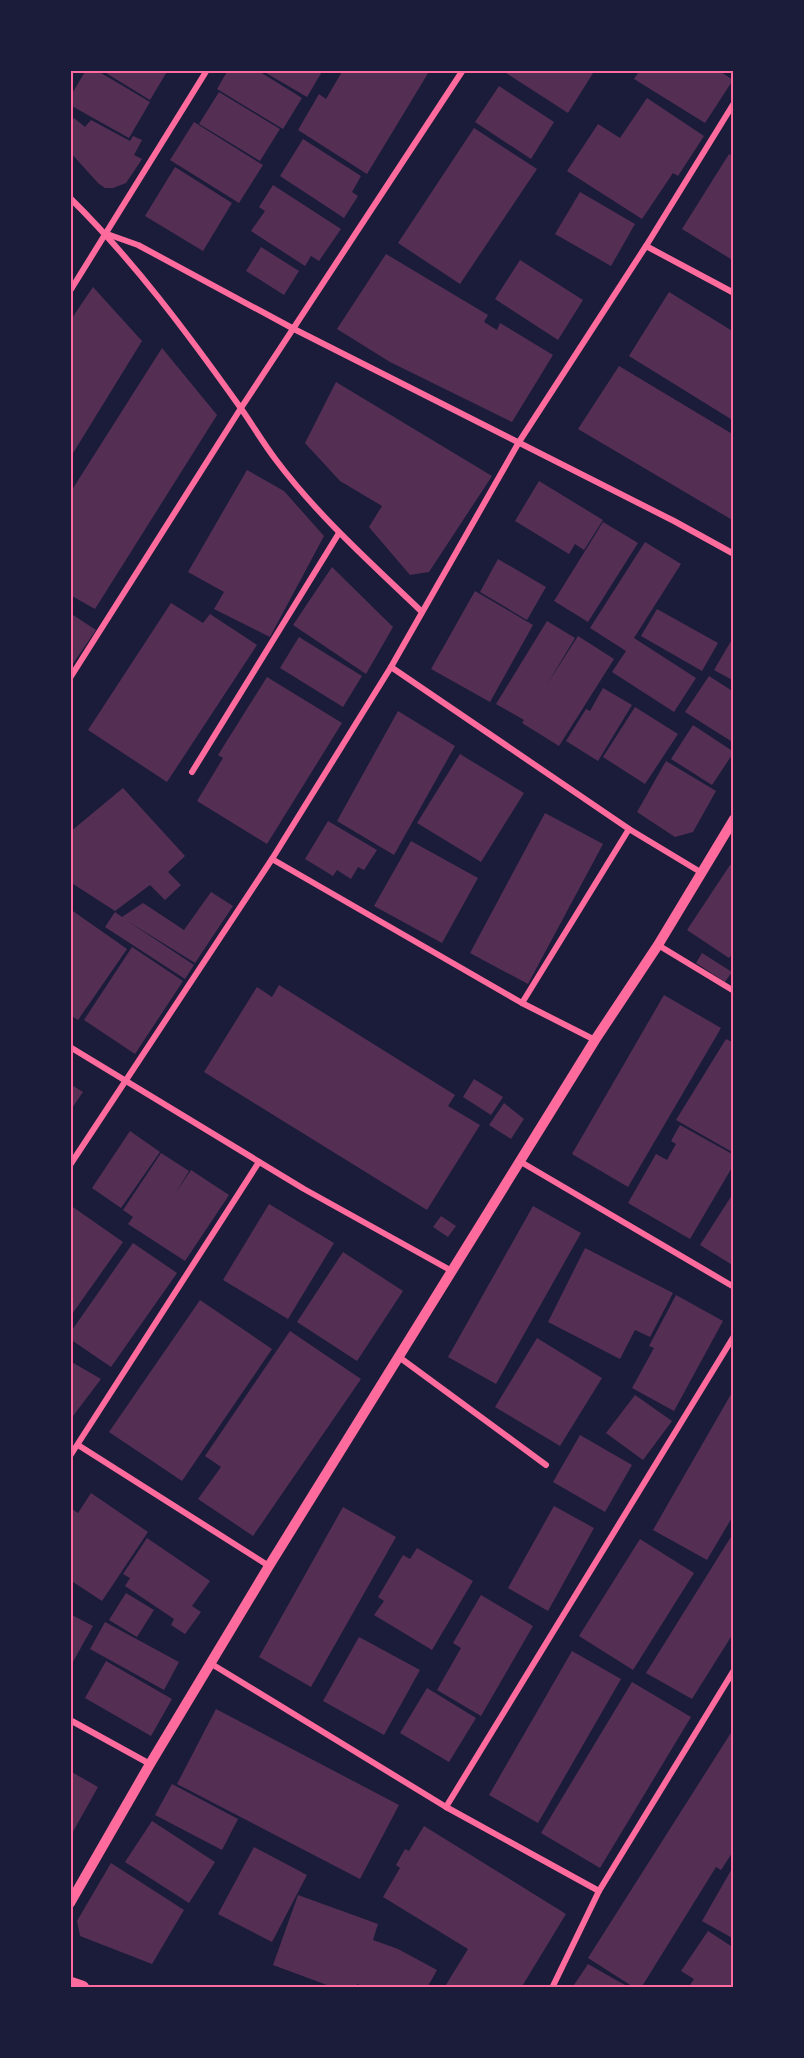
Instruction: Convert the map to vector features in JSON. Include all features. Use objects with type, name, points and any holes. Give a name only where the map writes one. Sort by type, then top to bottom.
[{"type":"main road","points":[[70,1984],[82,1988]]},
{"type":"street","points":[[70,291],[207,70]]},
{"type":"street","points":[[70,678],[241,408],[463,70]]},
{"type":"street","points":[[70,1165],[272,859],[391,667],[519,442],[646,246],[734,103]]},
{"type":"street","points":[[70,198],[132,262],[241,408],[275,460],[339,533],[421,611]]},
{"type":"street","points":[[107,234],[138,245],[294,329],[674,521],[734,554]]},
{"type":"street","points":[[646,246],[734,293]]},
{"type":"street","points":[[192,772],[339,533]]},
{"type":"street","points":[[391,667],[629,829],[702,873]]},
{"type":"street","points":[[70,1903],[269,1566],[595,1041],[658,945],[734,819]]},
{"type":"street","points":[[522,1003],[629,829]]},
{"type":"street","points":[[272,859],[522,1003],[595,1041]]},
{"type":"street","points":[[658,945],[734,991]]},
{"type":"street","points":[[70,1047],[260,1162],[452,1271]]},
{"type":"street","points":[[70,1456],[260,1162]]},
{"type":"street","points":[[521,1162],[734,1287]]},
{"type":"street","points":[[446,1807],[734,1336]]},
{"type":"street","points":[[399,1357],[546,1465]]},
{"type":"street","points":[[78,1445],[269,1566]]},
{"type":"street","points":[[210,1663],[446,1807],[599,1891]]},
{"type":"street","points":[[552,1988],[599,1891],[734,1670]]},
{"type":"street","points":[[70,1720],[150,1764]]},
{"type":"building","points":[[86,70],[96,70],[150,102],[129,138],[70,105],[70,97]]},
{"type":"building","points":[[101,70],[168,70],[150,100]]},
{"type":"building","points":[[228,70],[257,70],[302,98],[283,129],[217,89]]},
{"type":"building","points":[[261,70],[323,70],[307,97]]},
{"type":"building","points":[[343,70],[430,70],[367,174],[298,130],[319,94],[326,99]]},
{"type":"building","points":[[508,70],[595,70],[568,113],[506,73]]},
{"type":"building","points":[[640,70],[718,70],[733,80],[705,123],[634,79]]},
{"type":"building","points":[[499,86],[554,122],[531,159],[475,122]]},
{"type":"building","points":[[219,92],[280,129],[260,161],[199,124]]},
{"type":"building","points":[[647,98],[704,136],[678,176],[673,173],[642,219],[567,171],[598,124],[620,138]]},
{"type":"building","points":[[74,118],[85,127],[91,120],[130,141],[133,136],[142,140],[134,155],[142,159],[126,183],[113,188],[105,188],[70,152],[70,121]]},
{"type":"building","points":[[194,122],[263,165],[239,203],[170,160]]},
{"type":"building","points":[[474,128],[537,169],[460,284],[398,243]]},
{"type":"building","points":[[303,139],[361,176],[352,192],[358,196],[344,218],[280,176]]},
{"type":"building","points":[[729,154],[734,157],[734,261],[682,229]]},
{"type":"building","points":[[175,167],[232,203],[203,251],[145,216]]},
{"type":"building","points":[[273,185],[341,229],[319,261],[311,256],[305,266],[251,231],[265,211],[259,207]]},
{"type":"building","points":[[580,192],[635,224],[611,266],[555,234]]},
{"type":"building","points":[[261,247],[299,271],[284,295],[246,271]]},
{"type":"building","points":[[386,254],[488,315],[484,322],[497,330],[500,323],[553,355],[512,422],[390,362],[337,329]]},
{"type":"building","points":[[520,260],[583,300],[558,340],[495,299]]},
{"type":"building","points":[[93,287],[142,341],[70,458],[70,321]]},
{"type":"building","points":[[669,292],[734,332],[734,421],[629,356]]},
{"type":"building","points":[[162,348],[217,415],[95,609],[70,595],[70,493]]},
{"type":"building","points":[[619,366],[734,435],[734,521],[578,429]]},
{"type":"building","points":[[336,382],[492,476],[429,572],[410,575],[369,527],[382,506],[340,481],[305,443]]},
{"type":"building","points":[[247,470],[284,491],[324,536],[270,637],[214,609],[224,592],[188,572]]},
{"type":"building","points":[[539,481],[603,520],[584,550],[575,544],[569,554],[515,521]]},
{"type":"building","points":[[603,522],[638,543],[588,622],[554,601]]},
{"type":"building","points":[[645,542],[681,564],[634,638],[696,678],[674,712],[612,672],[626,651],[590,628]]},
{"type":"building","points":[[498,559],[546,587],[527,620],[480,592]]},
{"type":"building","points":[[332,567],[393,627],[366,674],[293,625]]},
{"type":"building","points":[[475,591],[533,625],[490,702],[431,669]]},
{"type":"building","points":[[171,603],[203,623],[210,614],[257,645],[167,782],[88,730]]},
{"type":"building","points":[[657,609],[718,643],[702,671],[641,636]]},
{"type":"building","points":[[70,613],[96,630],[70,668]]},
{"type":"building","points":[[547,621],[575,638],[546,686],[578,636],[614,659],[559,746],[522,723],[524,720],[496,704]]},
{"type":"building","points":[[734,636],[734,681],[714,670]]},
{"type":"building","points":[[299,637],[362,676],[343,707],[280,668]]},
{"type":"building","points":[[709,676],[734,692],[734,743],[685,712]]},
{"type":"building","points":[[267,677],[342,723],[267,844],[197,801],[223,758],[218,755]]},
{"type":"building","points":[[603,688],[632,705],[598,761],[566,741],[586,709],[590,711]]},
{"type":"building","points":[[635,707],[678,734],[645,784],[603,757]]},
{"type":"building","points":[[398,711],[455,746],[394,855],[337,821]]},
{"type":"building","points":[[693,725],[734,752],[712,785],[671,759]]},
{"type":"building","points":[[460,754],[524,793],[481,862],[417,823]]},
{"type":"building","points":[[666,761],[716,791],[693,832],[675,837],[637,812]]},
{"type":"building","points":[[123,788],[185,856],[168,872],[181,885],[165,900],[150,885],[115,911],[70,882],[70,832]]},
{"type":"building","points":[[545,813],[603,844],[528,984],[470,953]]},
{"type":"building","points":[[328,821],[377,850],[364,870],[358,867],[351,879],[337,870],[333,876],[305,859]]},
{"type":"building","points":[[411,841],[478,878],[442,943],[374,906]]},
{"type":"building","points":[[730,865],[734,867],[734,952],[729,958],[687,930]]},
{"type":"building","points":[[211,892],[233,906],[195,963],[126,920],[194,965],[185,979],[105,927],[115,912],[122,917],[143,903],[184,930]]},
{"type":"building","points":[[70,909],[127,949],[78,1020],[70,1015]]},
{"type":"building","points":[[132,947],[183,981],[135,1054],[84,1020]]},
{"type":"building","points":[[702,953],[732,972],[725,982],[696,963]]},
{"type":"building","points":[[279,985],[455,1095],[448,1106],[480,1125],[427,1210],[204,1072],[257,987],[272,997]]},
{"type":"building","points":[[664,995],[721,1028],[628,1187],[572,1154]]},
{"type":"building","points":[[726,1039],[734,1043],[734,1153],[676,1120]]},
{"type":"building","points":[[474,1079],[503,1097],[491,1115],[463,1097]]},
{"type":"building","points":[[70,1084],[83,1092],[70,1111]]},
{"type":"building","points":[[504,1103],[524,1119],[511,1139],[489,1125]]},
{"type":"building","points":[[680,1125],[734,1155],[734,1164],[690,1239],[628,1203],[656,1154],[667,1160],[676,1144],[671,1141]]},
{"type":"building","points":[[130,1131],[160,1152],[121,1208],[92,1188]]},
{"type":"building","points":[[161,1153],[189,1171],[175,1194],[191,1170],[229,1195],[185,1261],[128,1224],[133,1217],[123,1210]]},
{"type":"building","points":[[732,1195],[734,1196],[734,1266],[700,1245]]},
{"type":"building","points":[[269,1204],[334,1243],[288,1319],[223,1280]]},
{"type":"building","points":[[70,1205],[123,1242],[70,1317]]},
{"type":"building","points":[[533,1206],[581,1233],[496,1384],[448,1357]]},
{"type":"building","points":[[441,1216],[456,1226],[448,1237],[433,1227]]},
{"type":"building","points":[[133,1243],[177,1273],[111,1367],[70,1339],[70,1333]]},
{"type":"building","points":[[585,1248],[673,1293],[650,1337],[635,1330],[620,1359],[548,1322]]},
{"type":"building","points":[[343,1252],[403,1291],[357,1361],[297,1322]]},
{"type":"building","points":[[676,1295],[723,1321],[674,1411],[632,1388],[654,1348],[649,1346]]},
{"type":"building","points":[[200,1300],[272,1349],[182,1481],[109,1432]]},
{"type":"building","points":[[290,1331],[361,1379],[253,1536],[198,1499],[221,1467],[205,1456]]},
{"type":"building","points":[[537,1338],[602,1378],[560,1446],[495,1407]]},
{"type":"building","points":[[70,1361],[101,1379],[70,1420]]},
{"type":"building","points":[[734,1389],[734,1514],[707,1560],[653,1530]]},
{"type":"building","points":[[635,1395],[672,1421],[643,1460],[606,1433]]},
{"type":"building","points":[[580,1435],[632,1465],[605,1512],[553,1482]]},
{"type":"building","points":[[91,1493],[148,1532],[102,1601],[70,1580],[70,1508],[78,1513]]},
{"type":"building","points":[[554,1506],[594,1528],[548,1611],[508,1588]]},
{"type":"building","points":[[343,1507],[396,1537],[311,1687],[259,1657]]},
{"type":"building","points":[[734,1532],[734,1632],[692,1699],[646,1673]]},
{"type":"building","points":[[147,1538],[210,1581],[192,1606],[201,1612],[185,1634],[171,1625],[174,1619],[125,1586],[130,1578],[123,1574]]},
{"type":"building","points":[[640,1539],[694,1573],[633,1670],[579,1636]]},
{"type":"building","points":[[417,1548],[473,1581],[432,1650],[374,1615],[384,1601],[378,1597],[403,1555],[410,1559]]},
{"type":"building","points":[[126,1593],[154,1610],[137,1637],[109,1620]]},
{"type":"building","points":[[481,1595],[533,1626],[481,1716],[437,1690],[461,1648],[453,1643]]},
{"type":"building","points":[[70,1614],[93,1626],[70,1667]]},
{"type":"building","points":[[105,1622],[179,1662],[164,1690],[90,1649]]},
{"type":"building","points":[[359,1637],[420,1670],[384,1735],[323,1701]]},
{"type":"building","points":[[572,1651],[621,1679],[538,1823],[489,1795]]},
{"type":"building","points":[[106,1661],[172,1699],[151,1736],[85,1698]]},
{"type":"building","points":[[632,1682],[691,1717],[600,1868],[541,1833]]},
{"type":"building","points":[[427,1688],[476,1718],[449,1762],[400,1733]]},
{"type":"building","points":[[216,1709],[399,1805],[360,1879],[177,1784]]},
{"type":"building","points":[[734,1728],[734,1850],[721,1870],[716,1867],[641,1988],[635,1988],[588,1958]]},
{"type":"building","points":[[70,1771],[98,1787],[70,1837]]},
{"type":"building","points":[[172,1784],[238,1819],[222,1850],[155,1815]]},
{"type":"building","points":[[152,1821],[215,1862],[189,1903],[125,1862]]},
{"type":"building","points":[[424,1826],[566,1914],[521,1988],[444,1988],[468,1949],[383,1897],[400,1868],[396,1865],[405,1849],[409,1851]]},
{"type":"building","points":[[254,1847],[307,1875],[272,1942],[218,1914]]},
{"type":"building","points":[[111,1863],[184,1910],[152,1964],[80,1936],[77,1921]]},
{"type":"building","points":[[734,1865],[734,1939],[702,1921]]},
{"type":"building","points":[[298,1895],[378,1924],[373,1940],[398,1949],[437,1970],[427,1988],[367,1988],[357,1984],[356,1988],[335,1988],[273,1965]]},
{"type":"building","points":[[708,1931],[734,1948],[734,1988],[688,1988],[694,1979],[681,1971]]},
{"type":"building","points":[[588,1964],[630,1988],[572,1988]]}]
